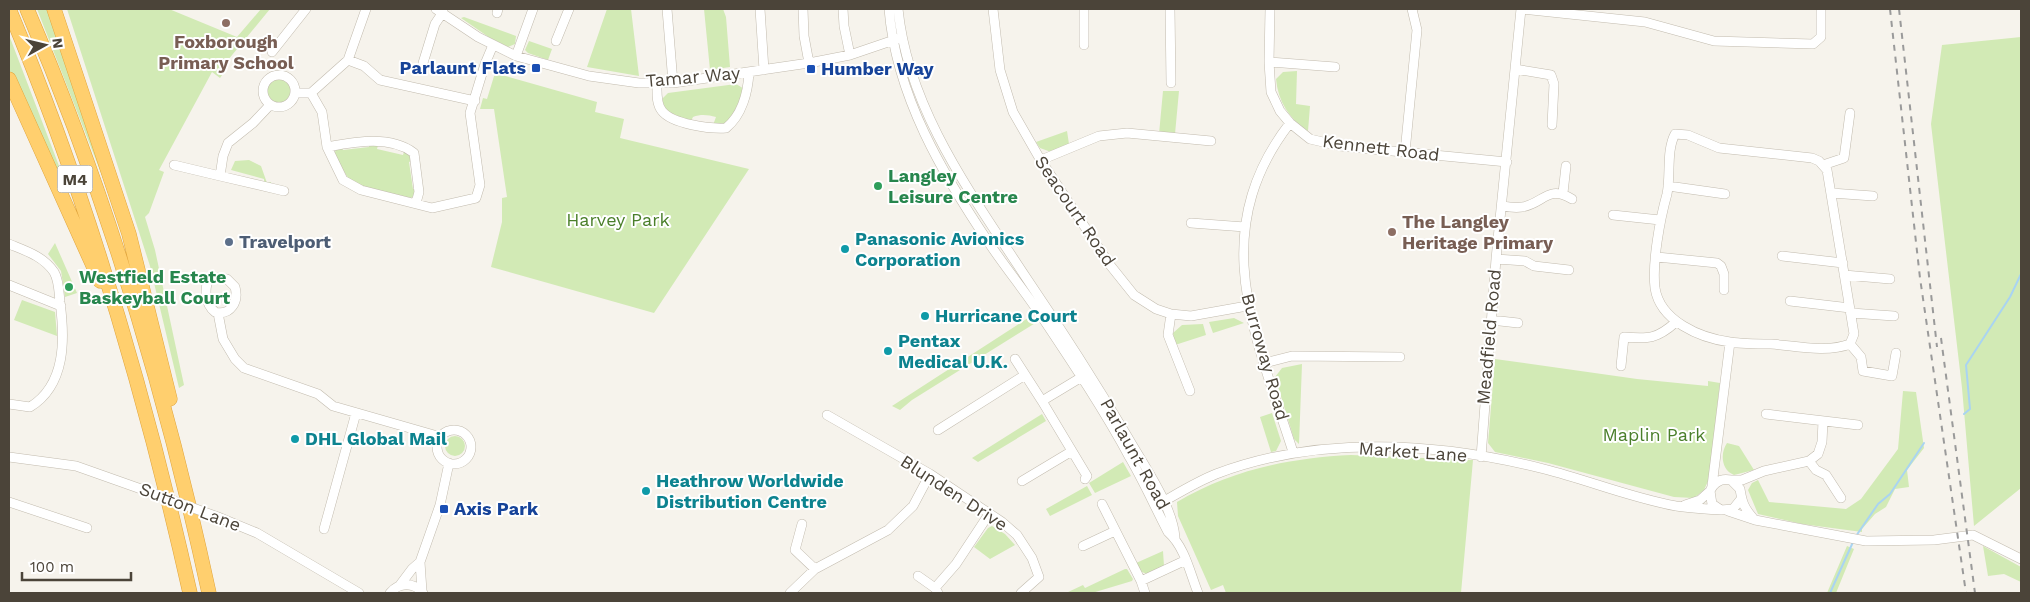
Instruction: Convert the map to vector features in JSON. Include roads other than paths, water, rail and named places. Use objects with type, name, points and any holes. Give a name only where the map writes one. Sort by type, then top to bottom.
[{"type":"highway","name":"M4","points":[[9,9],[76,183],[110,286],[156,451],[190,593]]},
{"type":"highway","name":"M4","points":[[27,9],[75,129],[114,243],[149,356],[194,522],[209,593]]},
{"type":"highway","name":"M4","points":[[54,9],[131,241],[187,473],[194,522]]},
{"type":"highway","name":"M4","points":[[9,78],[84,243],[130,354]]},
{"type":"street","points":[[272,52],[306,9]]},
{"type":"street","points":[[295,93],[312,93],[348,60],[366,9]]},
{"type":"street","points":[[516,56],[533,9]]},
{"type":"street","points":[[556,41],[568,9]]},
{"type":"street","points":[[668,9],[673,83]]},
{"type":"street","points":[[760,9],[764,70]]},
{"type":"street","points":[[803,9],[804,36],[810,63]]},
{"type":"street","points":[[843,9],[844,26],[850,55]]},
{"type":"street","name":"Parlaunt Road","points":[[890,9],[914,108],[929,143],[953,187],[1085,375],[1174,528],[1175,538],[1186,560],[1198,593]]},
{"type":"street","name":"Parlaunt Road","points":[[898,9],[898,39]]},
{"type":"street","name":"Seacourt Road","points":[[993,9],[1000,70],[1013,112],[1041,160],[1110,265],[1134,295],[1156,309],[1171,314],[1191,316],[1248,306]]},
{"type":"street","points":[[1084,9],[1084,45]]},
{"type":"street","points":[[1170,9],[1172,83]]},
{"type":"street","name":"Kennett Road","points":[[1270,9],[1269,62],[1271,92],[1280,111],[1290,123],[1310,139],[1340,146],[1507,162]]},
{"type":"street","points":[[1405,152],[1417,30],[1412,9]]},
{"type":"street","points":[[1521,9],[1645,22],[1714,41],[1771,44],[1817,43],[1821,37],[1821,9]]},
{"type":"street","name":"Meadfield Road","points":[[1481,457],[1496,259],[1521,9]]},
{"type":"street","points":[[423,63],[439,10]]},
{"type":"street","name":"Tamar Way","points":[[439,10],[493,45],[516,56],[606,80],[657,84],[810,63],[850,55],[898,39]]},
{"type":"street","points":[[312,93],[322,112],[327,147],[343,180],[361,190],[432,208],[476,198],[480,185],[470,113],[493,45]]},
{"type":"street","points":[[348,60],[364,66],[380,80],[475,101]]},
{"type":"street","points":[[1269,62],[1335,67]]},
{"type":"street","points":[[1516,69],[1551,75],[1554,84],[1552,125]]},
{"type":"street","points":[[657,84],[658,102],[661,110],[670,119],[705,127],[726,128],[734,122],[748,90],[749,72]]},
{"type":"street","points":[[275,75],[290,78],[295,88],[295,93],[290,103],[280,108],[270,105],[262,91],[266,81],[275,75]]},
{"type":"street","points":[[220,176],[223,156],[228,143],[254,123],[270,105]]},
{"type":"street","points":[[1823,165],[1844,158],[1850,113]]},
{"type":"street","name":"Burroway Road","points":[[1290,123],[1273,145],[1254,184],[1245,227],[1242,274],[1248,306],[1293,452]]},
{"type":"street","points":[[1041,160],[1099,136],[1127,133],[1211,141]]},
{"type":"street","points":[[1675,134],[1688,135],[1719,148],[1812,158],[1823,165],[1827,170],[1854,334],[1850,344],[1831,348],[1730,342],[1692,330],[1676,322],[1663,308],[1655,288],[1657,256],[1660,220],[1668,186],[1672,144],[1675,134]]},
{"type":"street","points":[[327,147],[364,140],[377,141],[409,149],[414,153],[419,192],[416,203]]},
{"type":"street","points":[[174,165],[284,191]]},
{"type":"street","points":[[1563,193],[1566,166]]},
{"type":"street","points":[[1668,186],[1725,194]]},
{"type":"street","points":[[1502,206],[1522,208],[1546,195],[1563,193],[1572,199]]},
{"type":"street","points":[[1831,193],[1873,196]]},
{"type":"street","points":[[1613,214],[1660,220]]},
{"type":"street","points":[[1191,223],[1245,227]]},
{"type":"street","points":[[9,244],[41,257],[55,273],[61,306],[63,356],[45,396],[30,407],[9,404]]},
{"type":"street","points":[[1657,256],[1717,263],[1721,266],[1724,274],[1724,290]]},
{"type":"street","points":[[1782,256],[1843,264]]},
{"type":"street","points":[[1496,259],[1525,261],[1534,266],[1569,270]]},
{"type":"street","points":[[1844,275],[1890,279]]},
{"type":"street","points":[[9,285],[61,306]]},
{"type":"street","points":[[1790,301],[1894,316]]},
{"type":"street","points":[[218,313],[223,339],[235,360],[244,368],[318,394],[334,406],[441,437]]},
{"type":"street","points":[[1171,314],[1168,335],[1190,391]]},
{"type":"street","points":[[1491,320],[1518,323]]},
{"type":"street","points":[[1621,366],[1624,337],[1650,339],[1664,332],[1676,322]]},
{"type":"street","points":[[1730,342],[1711,489],[1712,504],[1724,511],[1739,504],[1740,494],[1750,477]]},
{"type":"street","points":[[1850,344],[1861,357],[1863,371],[1892,376],[1896,353]]},
{"type":"street","points":[[1265,363],[1292,356],[1400,357]]},
{"type":"street","points":[[1015,359],[1087,476],[1084,479]]},
{"type":"street","points":[[938,430],[1025,375]]},
{"type":"street","points":[[1042,401],[1085,375]]},
{"type":"street","points":[[324,529],[356,413]]},
{"type":"street","points":[[1766,414],[1858,425]]},
{"type":"street","name":"Blunden Drive","points":[[827,415],[930,474],[1017,535],[1034,564],[1039,577],[1021,593]]},
{"type":"street","points":[[1675,506],[1691,504],[1700,500],[1716,482],[1750,477],[1764,471],[1809,461],[1818,454],[1822,442],[1823,421]]},
{"type":"street","points":[[450,431],[461,431],[469,439],[471,450],[469,455],[460,462],[449,463],[438,452],[441,437],[450,431]]},
{"type":"street","name":"Market Lane","points":[[1159,504],[1214,475],[1293,452],[1360,447],[1428,450],[1481,457],[1543,469],[1675,506],[1724,511],[1755,520],[1866,541],[1934,540],[1972,535],[2021,559]]},
{"type":"street","points":[[1022,481],[1072,451]]},
{"type":"street","name":"Sutton Lane","points":[[9,457],[76,466],[218,517],[257,533],[359,593],[367,593]]},
{"type":"street","points":[[1715,460],[1740,494],[1746,510],[1755,520]]},
{"type":"street","points":[[1809,461],[1816,470],[1826,476],[1841,498]]},
{"type":"street","points":[[422,592],[420,562],[440,505],[449,463]]},
{"type":"street","points":[[790,593],[815,569],[888,530],[913,506],[930,474]]},
{"type":"street","points":[[9,502],[87,528]]},
{"type":"street","points":[[1102,504],[1141,581],[1145,593]]},
{"type":"street","points":[[918,576],[937,590],[989,514]]},
{"type":"street","points":[[802,524],[795,550],[815,569]]},
{"type":"street","points":[[1082,546],[1115,531]]},
{"type":"street","points":[[1141,581],[1186,560]]},
{"type":"street","points":[[388,593],[400,585],[420,562]]},
{"type":"street","points":[[400,585],[414,586],[422,592]]},
{"type":"waterway","points":[[1964,414],[1970,409],[1966,365],[2010,297],[2021,274]]},
{"type":"waterway","points":[[1856,536],[1878,504],[1890,494],[1924,443]]},
{"type":"waterway","points":[[1830,593],[1853,542]]},
{"type":"railway","points":[[1890,9],[1920,278],[1966,593]]},
{"type":"railway","points":[[1899,9],[1937,347]]},
{"type":"railway","points":[[1941,338],[1975,593]]},
{"type":"place","name":"Foxborough Primary School","points":[[226,23]]},
{"type":"place","name":"Parlaunt Flats","points":[[536,68]]},
{"type":"place","name":"Humber Way","points":[[811,69]]},
{"type":"place","name":"Langley Leisure Centre","points":[[878,186]]},
{"type":"place","name":"The Langley Heritage Primary","points":[[1392,232]]},
{"type":"place","name":"Travelport","points":[[229,242]]},
{"type":"place","name":"Panasonic Avionics Corporation","points":[[845,249]]},
{"type":"place","name":"Westfield Estate Baskeyball Court","points":[[69,287]]},
{"type":"place","name":"Hurricane Court","points":[[925,316]]},
{"type":"place","name":"Pentax Medical U.K.","points":[[888,351]]},
{"type":"place","name":"DHL Global Mail","points":[[295,439]]},
{"type":"place","name":"Heathrow Worldwide Distribution Centre","points":[[646,491]]},
{"type":"place","name":"Axis Park","points":[[444,509]]},
{"type":"park label","name":"Harvey Park","points":[[618,220]]},
{"type":"park label","name":"Maplin Park","points":[[1654,435]]}]
